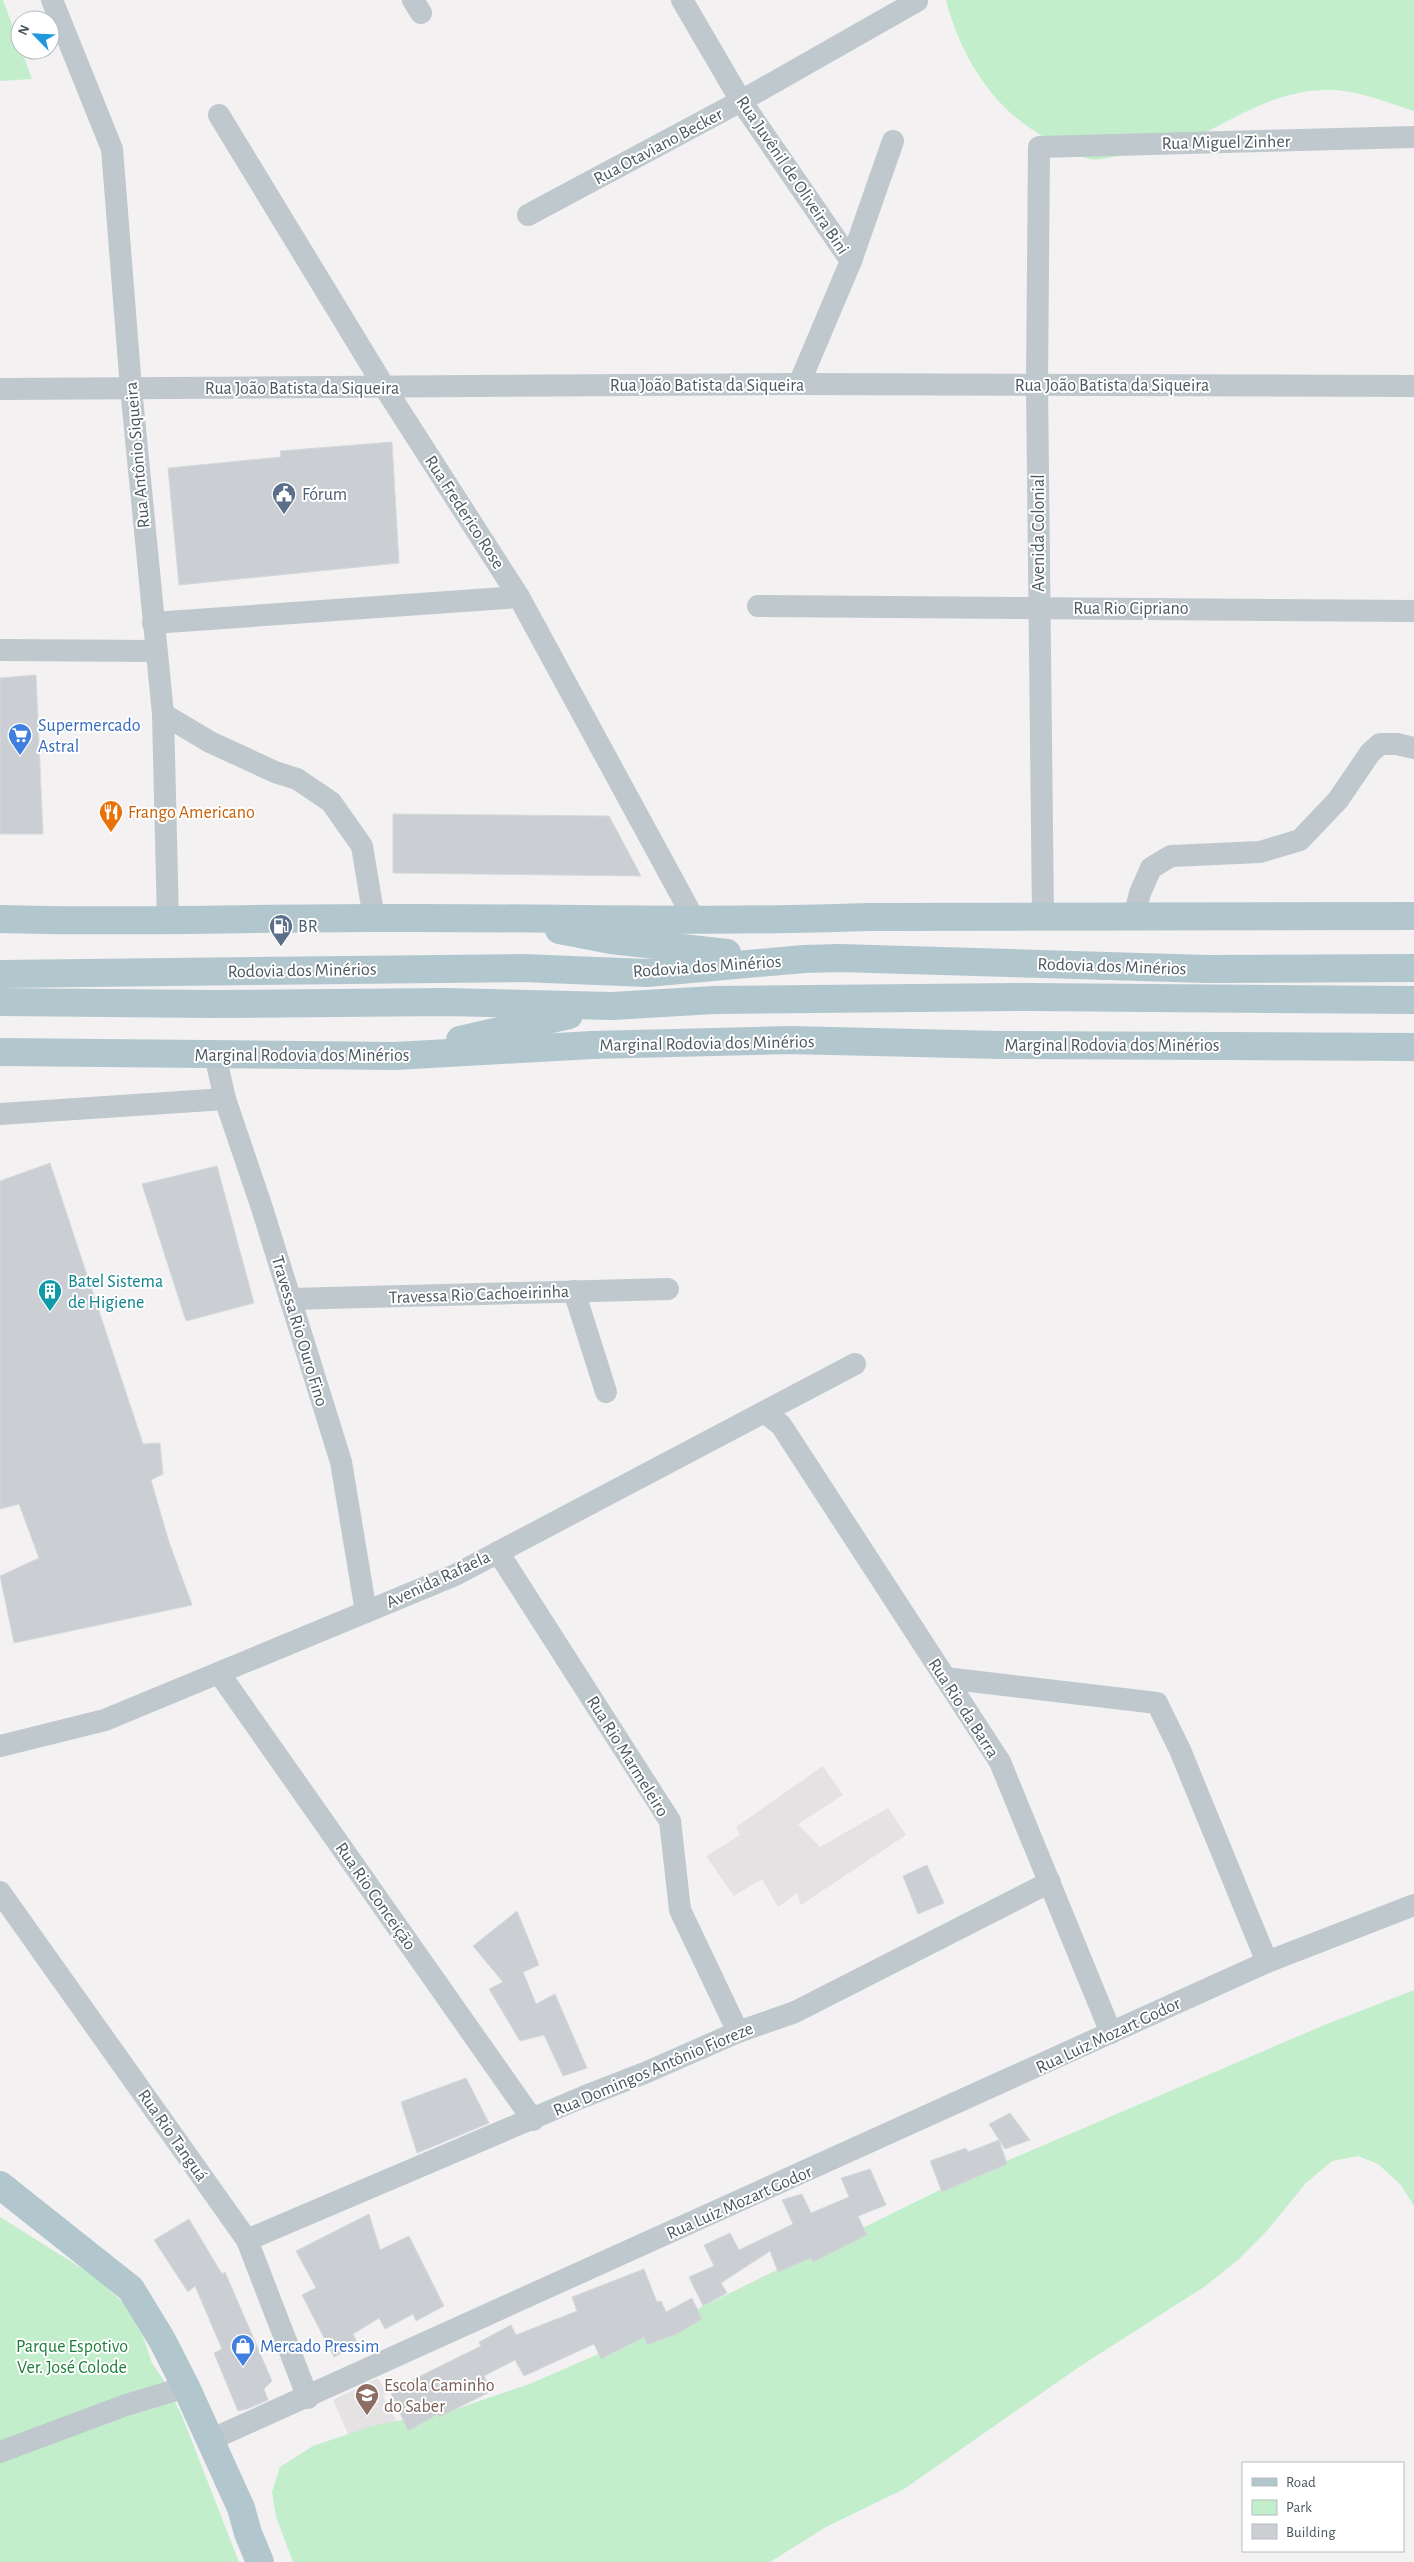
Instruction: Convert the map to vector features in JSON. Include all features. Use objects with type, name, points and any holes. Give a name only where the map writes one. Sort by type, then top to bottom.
[{"type":"main road","points":[[0,919],[168,921],[374,918],[506,920],[1414,916]]},
{"type":"main road","points":[[506,920],[630,942],[707,952],[804,959]]},
{"type":"main road","name":"Rodovia dos Minérios","points":[[0,974],[503,968],[647,973],[804,959],[1207,969],[1414,968]]},
{"type":"main road","name":"Rodovia dos Minérios","points":[[0,1002],[213,1004],[445,1002],[605,1006],[714,1000],[1029,997],[1414,1000]]},
{"type":"main road","points":[[395,1056],[605,1006]]},
{"type":"main road","name":"Marginal Rodovia dos Minérios","points":[[0,1052],[215,1056],[395,1056],[592,1045],[789,1040],[1000,1045],[1414,1047]]},
{"type":"main road","points":[[0,2185],[131,2289],[162,2340],[186,2387],[241,2508],[248,2533],[260,2562]]},
{"type":"street","name":"Rua Antônio Siqueira","points":[[52,0],[112,149],[131,388],[155,651],[163,714],[168,921]]},
{"type":"street","name":"Rua Juvênil de Oliveira Bini","points":[[682,0],[741,101],[851,261],[799,384]]},
{"type":"street","name":"Rua Otaviano Becker","points":[[528,215],[741,101],[917,1]]},
{"type":"street","name":"Rua Frederico Rose","points":[[219,115],[385,388],[520,597],[694,919]]},
{"type":"street","name":"Rua Miguel Zinher","points":[[1039,147],[1414,137]]},
{"type":"street","points":[[851,261],[893,141]]},
{"type":"street","name":"Avenida Colonial","points":[[1039,147],[1038,608],[1043,918]]},
{"type":"street","name":"Rua João Batista da Siqueira","points":[[0,389],[799,384],[1414,386]]},
{"type":"street","points":[[153,623],[520,597]]},
{"type":"street","name":"Rua Rio Cipriano","points":[[758,606],[1414,610]]},
{"type":"street","points":[[0,650],[155,651]]},
{"type":"street","points":[[163,714],[210,742],[275,772],[297,779],[330,802],[362,846],[374,918]]},
{"type":"street","points":[[1134,917],[1140,893],[1151,868],[1171,856],[1260,852],[1300,840],[1338,800],[1370,753],[1380,744],[1396,744],[1414,748]]},
{"type":"street","name":"Travessa Rio Ouro Fino","points":[[215,1056],[225,1099],[341,1462],[366,1612]]},
{"type":"street","points":[[0,1114],[225,1099]]},
{"type":"street","name":"Travessa Rio Cachoeirinha","points":[[290,1299],[668,1289]]},
{"type":"street","points":[[574,1291],[606,1392]]},
{"type":"street","name":"Avenida Rafaela","points":[[0,1746],[105,1720],[455,1575],[855,1364]]},
{"type":"street","name":"Rua Rio da Barra","points":[[764,1412],[780,1425],[1000,1762],[1111,2033]]},
{"type":"street","name":"Rua Rio Marmeleiro","points":[[498,1552],[670,1821],[680,1910],[738,2032]]},
{"type":"street","name":"Rua Rio Conceição","points":[[219,1673],[533,2120]]},
{"type":"street","points":[[945,1678],[1158,1703],[1180,1750],[1267,1962]]},
{"type":"street","name":"Rua Domingos Antônio Fioreze","points":[[247,2240],[738,2032],[795,2012],[1050,1882]]},
{"type":"street","name":"Rua Rio Tanguá","points":[[0,1892],[247,2240],[308,2398]]},
{"type":"street","name":"Rua Luiz Mozart Godor","points":[[210,2440],[308,2398],[1267,1962],[1414,1905]]},
{"type":"street","points":[[0,2452],[126,2406],[186,2387]]},
{"type":"shaded area","points":[[823,1766],[843,1795],[798,1824],[820,1847],[888,1808],[906,1835],[801,1905],[797,1893],[778,1907],[762,1879],[734,1896],[706,1856],[740,1835],[736,1827]]},
{"type":"shaded area","name":"Escola Caminho do Saber","points":[[378,2378],[387,2394],[382,2395],[403,2432],[354,2447],[333,2400]]},
{"type":"green space","points":[[0,0],[3,0],[10,19],[10,60],[25,60],[32,79],[0,81]]},
{"type":"green space","points":[[946,0],[1414,0],[1414,111],[1357,93],[1334,90],[1304,92],[1271,101],[1192,139],[1166,149],[1147,153],[1089,159],[1064,149],[1037,133],[996,98],[965,52]]},
{"type":"green space","points":[[1414,1990],[1414,2206],[1401,2185],[1378,2164],[1358,2156],[1332,2161],[1306,2183],[1265,2233],[1239,2259],[1204,2287],[1082,2365],[904,2489],[826,2527],[770,2562],[293,2562],[276,2517],[272,2492],[280,2467],[313,2446],[372,2426],[456,2409],[532,2383],[667,2324],[948,2186],[1322,2026]]},
{"type":"green space","name":"Parque Espotivo Ver. José Colode","points":[[0,2217],[94,2276],[125,2304],[143,2337],[152,2363],[166,2384],[182,2416],[239,2562],[0,2562]]},
{"type":"building","name":"Fórum","points":[[392,442],[399,563],[179,585],[168,468],[281,457],[280,451]]},
{"type":"building","name":"Supermercado Astral","points":[[36,675],[43,834],[0,834],[0,678]]},
{"type":"building","points":[[393,814],[609,816],[641,876],[393,873]]},
{"type":"building","name":"Batel Sistema de Higiene","points":[[50,1163],[143,1444],[160,1443],[163,1474],[151,1480],[169,1542],[192,1605],[14,1643],[0,1576],[39,1558],[19,1504],[0,1509],[0,1181]]},
{"type":"building","points":[[217,1166],[254,1303],[186,1321],[142,1184]]},
{"type":"building","points":[[927,1865],[944,1903],[918,1914],[903,1876]]},
{"type":"building","points":[[517,1911],[539,1965],[523,1972],[536,2004],[555,1994],[587,2068],[563,2076],[544,2035],[520,2041],[489,1989],[503,1982],[473,1946]]},
{"type":"building","points":[[466,2078],[489,2123],[417,2153],[401,2102]]},
{"type":"building","points":[[1010,2113],[1030,2140],[1005,2149],[989,2124]]},
{"type":"building","points":[[999,2140],[1007,2164],[942,2192],[930,2161],[966,2148],[968,2152]]},
{"type":"building","points":[[870,2169],[886,2205],[858,2216],[867,2235],[813,2262],[811,2258],[778,2272],[770,2251],[721,2283],[727,2293],[703,2306],[689,2277],[714,2266],[704,2245],[730,2233],[739,2250],[793,2224],[782,2200],[802,2194],[811,2213],[849,2197],[841,2178]]},
{"type":"building","points":[[369,2214],[380,2250],[409,2236],[444,2306],[416,2321],[413,2314],[385,2329],[379,2318],[353,2334],[358,2344],[334,2357],[302,2295],[316,2288],[296,2251]]},
{"type":"building","points":[[189,2219],[222,2274],[225,2272],[272,2381],[264,2389],[268,2400],[247,2409],[238,2411],[214,2353],[222,2349],[195,2286],[188,2292],[154,2240]]},
{"type":"building","points":[[644,2269],[657,2302],[661,2301],[666,2312],[692,2298],[702,2319],[677,2334],[647,2345],[644,2337],[601,2359],[594,2344],[524,2376],[515,2360],[484,2376],[492,2391],[439,2417],[438,2414],[408,2431],[390,2391],[481,2346],[479,2342],[511,2325],[516,2335],[577,2311],[572,2297]]},
{"type":"place","name":"Fórum","points":[[284,515]]},
{"type":"place","name":"Supermercado Astral","points":[[20,756]]},
{"type":"place","name":"Frango Americano","points":[[111,833]]},
{"type":"place","name":"BR","points":[[281,947]]},
{"type":"place","name":"Batel Sistema de Higiene","points":[[50,1312]]},
{"type":"place","name":"Mercado Pressim","points":[[243,2367]]},
{"type":"place","name":"Escola Caminho do Saber","points":[[367,2416]]}]
